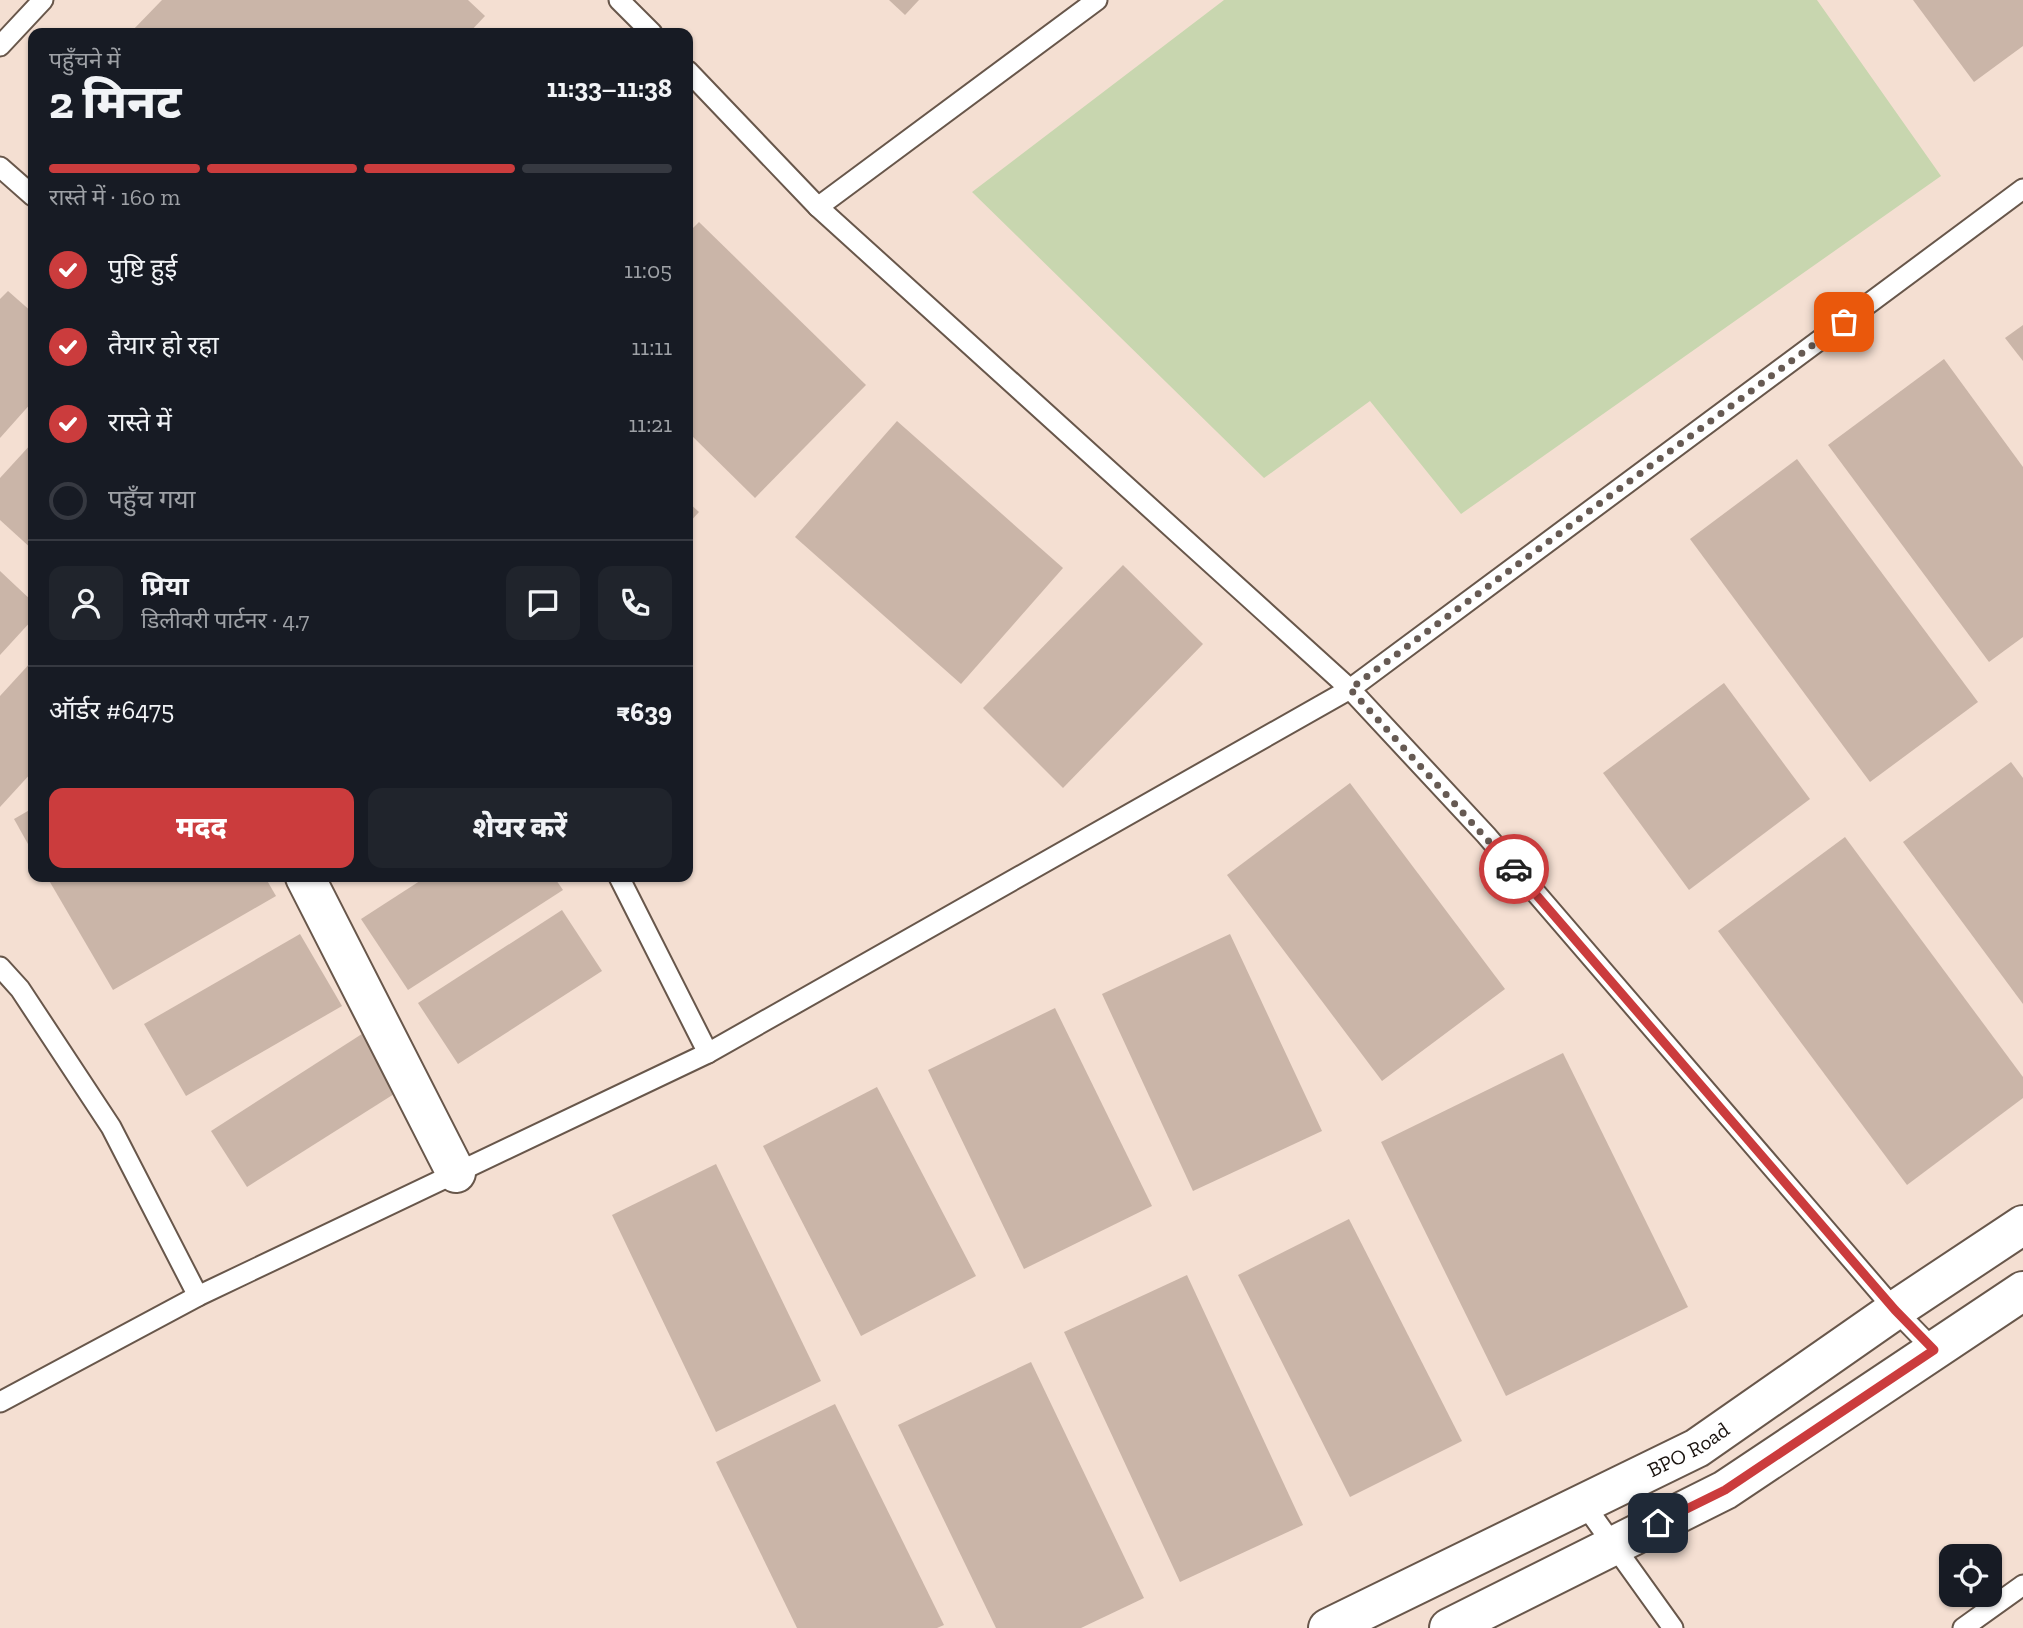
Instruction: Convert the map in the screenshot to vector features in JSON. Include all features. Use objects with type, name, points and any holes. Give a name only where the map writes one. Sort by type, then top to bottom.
[{"type":"street","points":[[308,882],[456,1173]]},
{"type":"street","name":"BPO Road","points":[[1328,1628],[1698,1448],[2023,1224]]},
{"type":"street","points":[[1449,1628],[1725,1490],[2023,1291]]},
{"type":"lane","points":[[0,46],[43,0]]},
{"type":"lane","points":[[619,0],[647,28]]},
{"type":"lane","points":[[818,207],[1097,0]]},
{"type":"lane","points":[[693,76],[818,207],[1350,689],[1486,835],[1895,1310],[1934,1350]]},
{"type":"lane","points":[[0,167],[28,192]]},
{"type":"lane","points":[[0,1402],[198,1296],[708,1053],[1350,689],[2023,189]]},
{"type":"lane","points":[[622,882],[708,1053]]},
{"type":"lane","points":[[0,967],[20,989],[111,1127],[198,1296]]},
{"type":"lane","points":[[1584,1504],[1673,1628]]},
{"type":"lane","points":[[1963,1628],[2023,1585]]},
{"type":"green space","points":[[1224,0],[1817,0],[1941,176],[1461,514],[1370,401],[1264,478],[972,192]]},
{"type":"building","points":[[162,0],[468,0],[485,16],[474,28],[135,28]]},
{"type":"building","points":[[889,0],[919,0],[905,15]]},
{"type":"building","points":[[1913,0],[2023,0],[2023,46],[1974,82]]},
{"type":"building","points":[[699,222],[866,385],[755,498],[693,437],[693,228]]},
{"type":"building","points":[[8,291],[28,309],[28,407],[0,438],[0,299]]},
{"type":"building","points":[[2023,325],[2023,361],[2005,338]]},
{"type":"building","points":[[1944,359],[2023,467],[2023,637],[1989,662],[1828,445]]},
{"type":"building","points":[[897,421],[1063,568],[961,684],[795,537]]},
{"type":"building","points":[[28,447],[28,545],[0,520],[0,478]]},
{"type":"building","points":[[1797,459],[1978,702],[1870,782],[1690,539]]},
{"type":"building","points":[[693,507],[699,512],[693,519]]},
{"type":"building","points":[[1123,565],[1203,644],[1063,788],[983,708]]},
{"type":"building","points":[[0,571],[28,597],[28,624],[0,655]]},
{"type":"building","points":[[28,665],[28,776],[0,807],[0,696]]},
{"type":"building","points":[[1724,683],[1810,799],[1689,890],[1603,773]]},
{"type":"building","points":[[2011,762],[2023,778],[2023,1004],[1903,842]]},
{"type":"building","points":[[1350,783],[1505,989],[1382,1081],[1227,875]]},
{"type":"building","points":[[28,811],[28,844],[14,819]]},
{"type":"building","points":[[1845,837],[2023,1077],[2023,1098],[1907,1185],[1718,931]]},
{"type":"building","points":[[50,882],[268,882],[276,896],[113,990]]},
{"type":"building","points":[[418,882],[557,882],[563,890],[408,990],[361,919]]},
{"type":"building","points":[[562,910],[602,971],[458,1064],[418,1003]]},
{"type":"building","points":[[300,934],[342,1006],[186,1096],[144,1024]]},
{"type":"building","points":[[1230,934],[1322,1131],[1193,1191],[1102,994]]},
{"type":"building","points":[[1055,1008],[1152,1206],[1024,1269],[928,1070]]},
{"type":"building","points":[[365,1032],[402,1089],[247,1187],[211,1131]]},
{"type":"building","points":[[1563,1053],[1688,1307],[1506,1396],[1381,1142]]},
{"type":"building","points":[[877,1087],[976,1276],[861,1336],[763,1146]]},
{"type":"building","points":[[716,1164],[821,1381],[716,1432],[612,1215]]},
{"type":"building","points":[[1349,1219],[1462,1441],[1350,1497],[1238,1275]]},
{"type":"building","points":[[1187,1275],[1303,1525],[1180,1582],[1064,1332]]},
{"type":"building","points":[[1031,1362],[1144,1598],[1081,1628],[996,1628],[898,1425]]},
{"type":"building","points":[[835,1404],[944,1625],[937,1628],[797,1628],[716,1462]]},
{"type":"way so far","points":[[1514,869],[1486,835],[1350,689],[1844,322]]},
{"type":"route","points":[[1514,869],[1895,1310],[1934,1350],[1725,1490],[1658,1523]]}]
